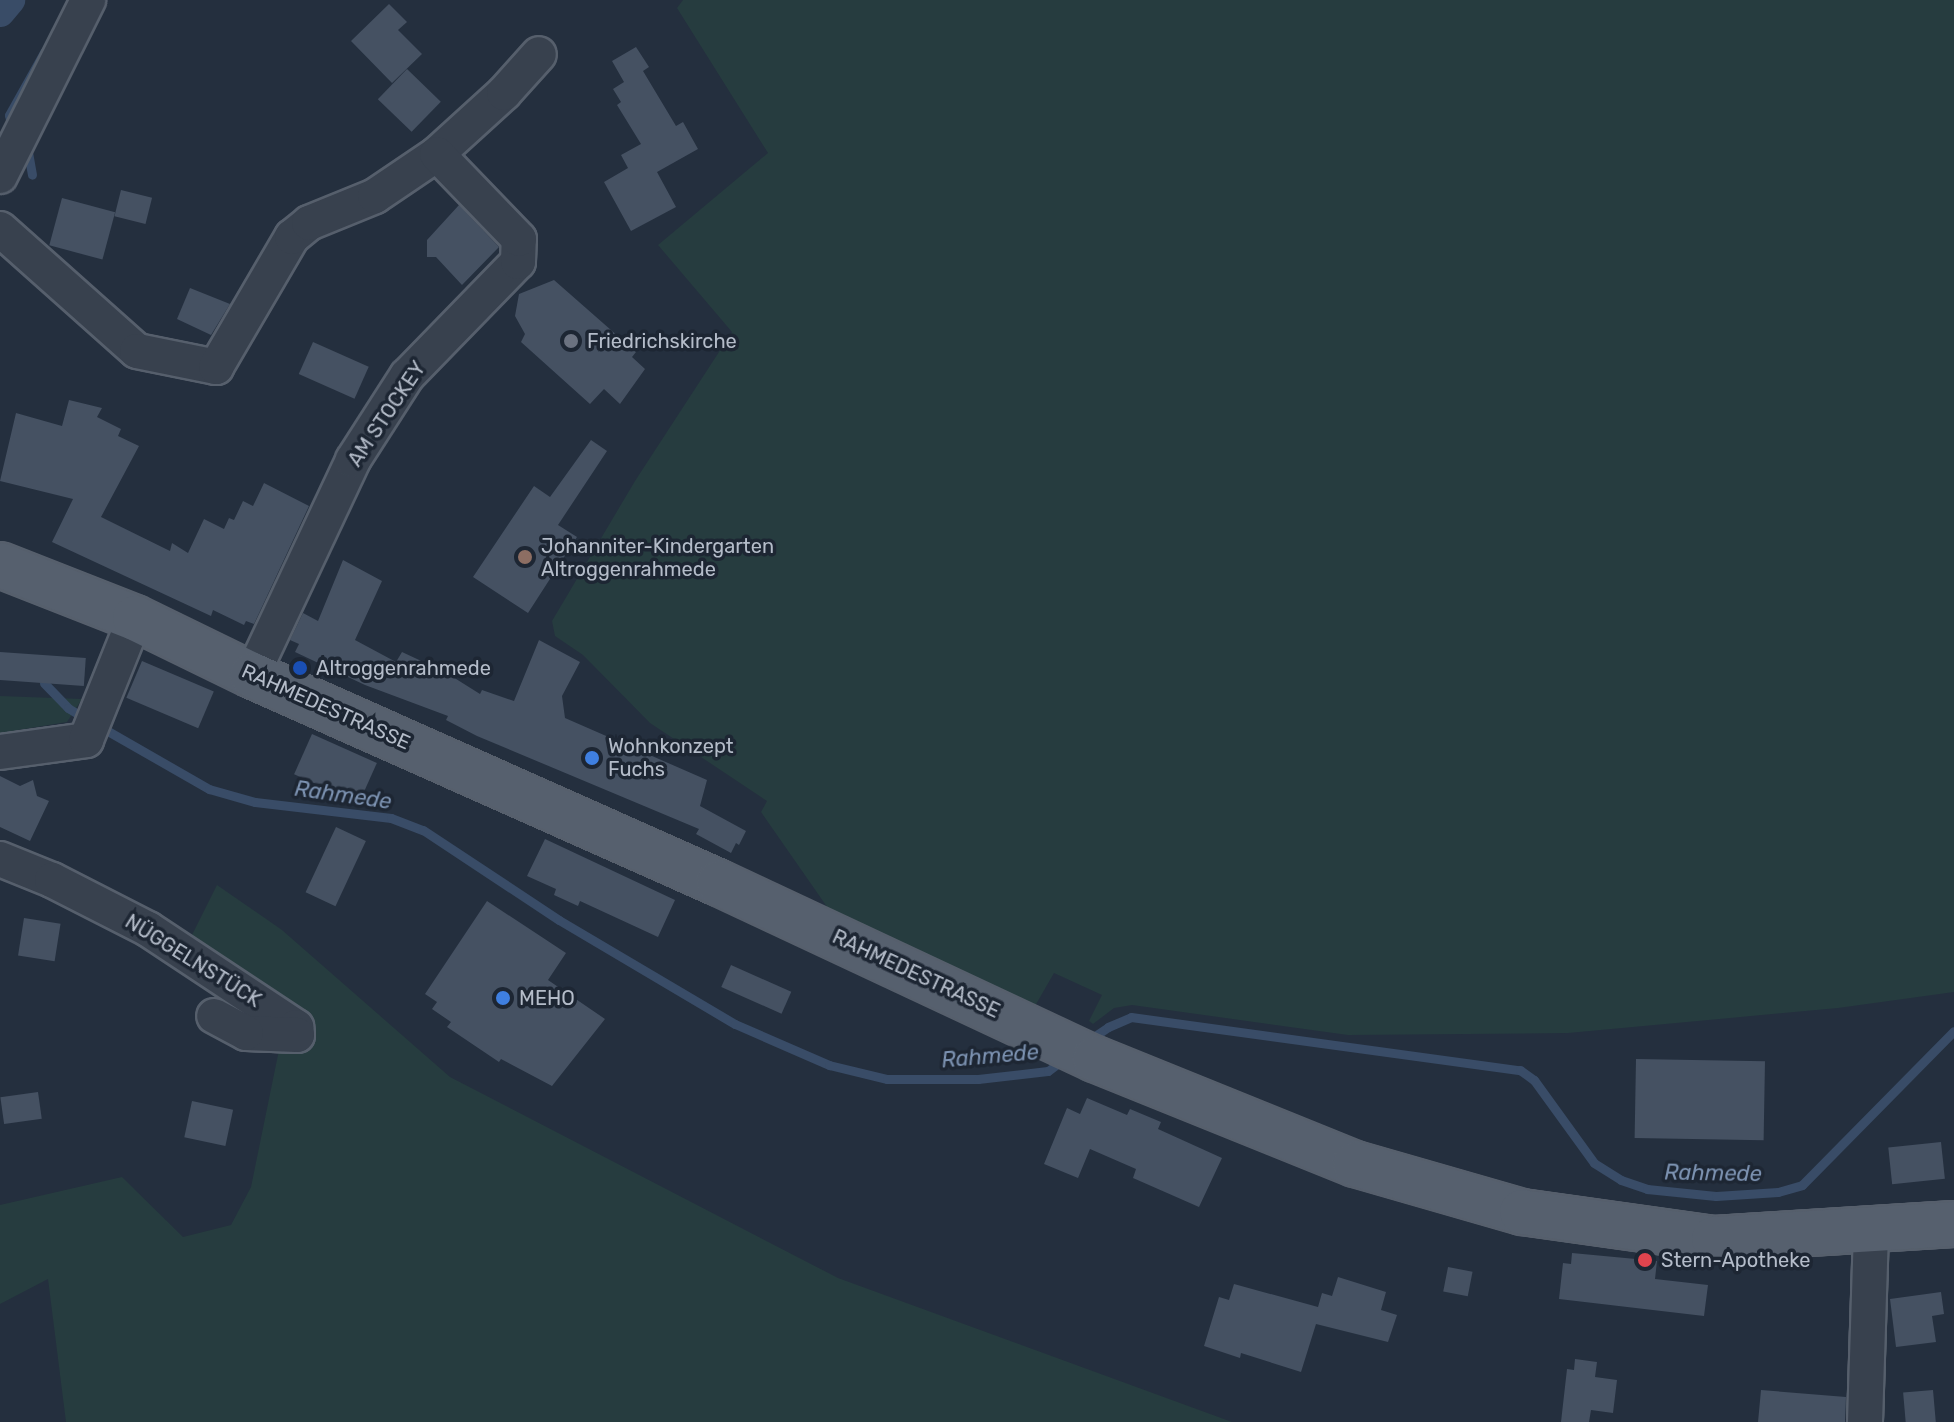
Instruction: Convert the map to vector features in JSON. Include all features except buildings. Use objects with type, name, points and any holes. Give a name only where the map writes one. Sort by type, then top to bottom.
[{"type":"main road","name":"RAHMEDESTRASSE","points":[[0,565],[135,618],[252,675],[634,845],[1077,1050],[1355,1164],[1522,1212],[1714,1239],[1954,1224]]},
{"type":"street","points":[[0,176],[88,0]]},
{"type":"street","points":[[0,229],[137,351],[216,367],[292,237],[309,223],[375,196],[437,154],[504,93],[539,54]]},
{"type":"street","name":"AM STOCKEY","points":[[252,675],[353,460],[399,388],[454,325],[518,262],[519,239],[437,154]]},
{"type":"street","points":[[0,752],[90,725],[135,618]]},
{"type":"street","name":"NÜGGELNSTÜCK","points":[[0,859],[52,880],[148,929],[296,1027],[297,1035],[246,1033],[214,1016]]},
{"type":"street","points":[[1865,1422],[1871,1229]]},
{"type":"green space","points":[[683,0],[1954,0],[1954,992],[1838,1008],[1568,1033],[1348,1035],[1132,1005],[1114,1008],[1093,1024],[1089,1021],[1102,995],[1054,973],[1035,1006],[832,914],[761,812],[767,801],[650,723],[583,655],[555,636],[552,621],[635,481],[732,332],[658,245],[768,153],[677,8]]},
{"type":"green space","points":[[0,696],[82,699],[67,722],[0,733]]},
{"type":"green space","points":[[217,885],[282,930],[450,1077],[838,1278],[1232,1422],[66,1422],[48,1279],[0,1304],[0,1205],[122,1177],[183,1237],[231,1225],[251,1187],[280,1045],[180,959]]},
{"type":"waterway","points":[[0,12],[10,0]]},
{"type":"waterway","points":[[11,125],[9,115],[44,52]]},
{"type":"waterway","points":[[28,152],[32,175]]},
{"type":"waterway","name":"Rahmede","points":[[44,683],[68,708],[86,719]]},
{"type":"waterway","name":"Rahmede","points":[[99,726],[209,789],[255,802],[391,818],[423,830],[559,920],[735,1024],[829,1065],[887,1079],[978,1079],[1048,1071],[1064,1059]]},
{"type":"waterway","name":"Rahmede","points":[[1089,1040],[1131,1017],[1520,1070],[1534,1080],[1594,1163],[1621,1180],[1647,1189],[1716,1196],[1778,1192],[1802,1185],[1954,1031]]},
{"type":"place","name":"Friedrichskirche","points":[[571,341]]},
{"type":"place","name":"Johanniter-Kindergarten Altroggenrahmede","points":[[525,557]]},
{"type":"place","name":"Altroggenrahmede","points":[[300,668]]},
{"type":"place","name":"Wohnkonzept Fuchs","points":[[592,758]]},
{"type":"place","name":"MEHO","points":[[503,998]]},
{"type":"place","name":"Stern-Apotheke","points":[[1645,1260]]}]
